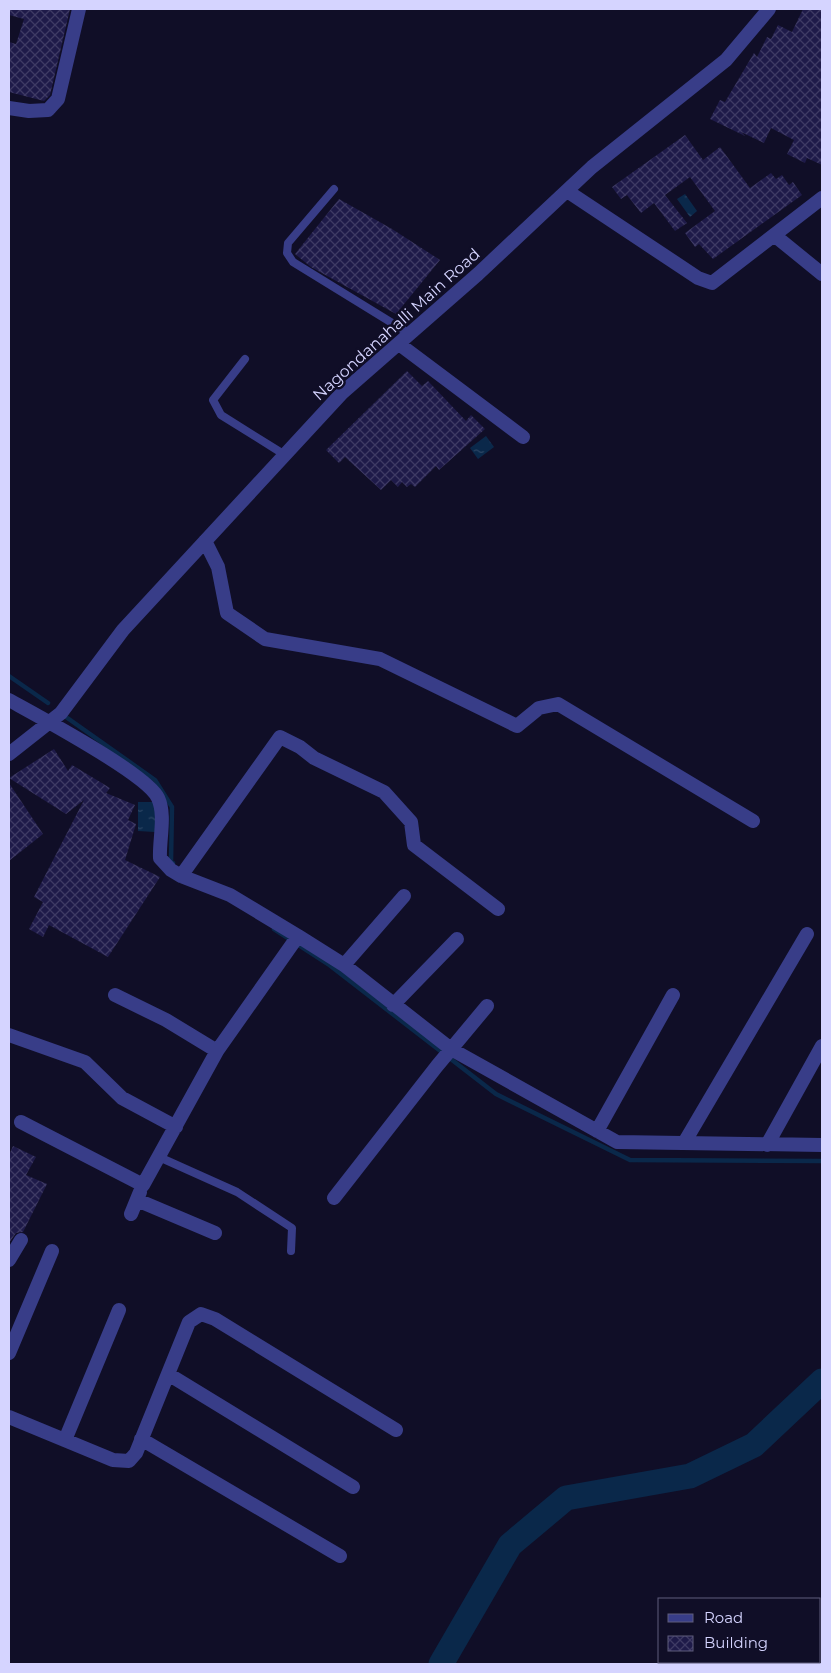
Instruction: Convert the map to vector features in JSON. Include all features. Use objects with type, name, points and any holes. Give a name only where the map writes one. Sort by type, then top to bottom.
[{"type":"street","points":[[9,108],[29,111],[48,110],[58,99],[79,9]]},
{"type":"street","name":"Nagondanahalli Main Road","points":[[9,754],[61,713],[123,630],[342,393],[478,274],[592,167],[726,60],[769,9]]},
{"type":"street","points":[[567,191],[698,278],[712,283],[822,198]]},
{"type":"street","points":[[774,235],[822,274]]},
{"type":"street","points":[[398,344],[523,437]]},
{"type":"street","points":[[205,541],[218,567],[226,613],[265,640],[380,659],[517,726],[540,708],[558,704],[753,821]]},
{"type":"street","points":[[9,700],[50,722],[144,781],[158,798],[161,816],[160,858],[172,870],[181,876],[230,895],[298,936],[344,965],[451,1049],[617,1142],[822,1146]]},
{"type":"street","points":[[181,876],[280,737],[300,746],[314,758],[384,792],[411,822],[414,845],[498,910]]},
{"type":"street","points":[[344,965],[404,896]]},
{"type":"street","points":[[684,1143],[807,934]]},
{"type":"street","points":[[131,1214],[143,1185],[217,1051],[298,936]]},
{"type":"street","points":[[393,1005],[457,939]]},
{"type":"street","points":[[115,995],[166,1020],[217,1051]]},
{"type":"street","points":[[597,1131],[673,995]]},
{"type":"street","points":[[334,1198],[487,1006]]},
{"type":"street","points":[[9,1036],[85,1062],[122,1098],[176,1127]]},
{"type":"street","points":[[767,1144],[822,1046]]},
{"type":"street","points":[[21,1122],[143,1185]]},
{"type":"street","points":[[137,1200],[215,1233]]},
{"type":"street","points":[[9,1260],[21,1240]]},
{"type":"street","points":[[9,1353],[52,1251]]},
{"type":"street","points":[[65,1440],[119,1310]]},
{"type":"street","points":[[9,1417],[114,1460],[129,1461],[136,1453],[189,1322],[200,1314],[215,1319],[396,1430]]},
{"type":"street","points":[[168,1374],[353,1487]]},
{"type":"street","points":[[141,1439],[340,1556]]},
{"type":"lane","points":[[334,189],[288,243],[287,253],[293,262],[410,334]]},
{"type":"lane","points":[[245,359],[213,400],[221,414],[286,455]]},
{"type":"lane","points":[[159,1157],[237,1192],[292,1228],[290,1251]]},
{"type":"water","points":[[685,194],[697,211],[690,217],[677,199]]},
{"type":"water","points":[[486,436],[494,447],[478,459],[470,448]]},
{"type":"water","points":[[138,802],[155,802],[155,832],[138,831]]},
{"type":"building","points":[[9,9],[70,9],[50,95],[44,101],[9,92],[9,42],[16,44],[24,19],[9,15]]},
{"type":"building","points":[[803,9],[822,9],[822,165],[807,158],[805,163],[787,154],[794,140],[771,128],[764,143],[710,119],[720,100],[725,102],[754,53],[757,57],[767,37],[771,39],[778,25],[792,32]]},
{"type":"building","points":[[685,135],[703,160],[720,147],[750,188],[771,173],[776,179],[782,175],[789,185],[793,182],[802,195],[713,259],[699,244],[695,247],[685,233],[715,211],[690,177],[665,195],[687,223],[675,231],[654,203],[641,213],[627,195],[621,199],[612,187]]},
{"type":"building","points":[[339,199],[392,229],[440,260],[396,314],[311,267],[295,254]]},
{"type":"building","points":[[407,371],[422,386],[428,381],[466,421],[471,415],[485,429],[439,470],[436,466],[415,487],[411,484],[407,487],[402,482],[398,487],[391,480],[381,490],[345,457],[339,463],[326,450]]},
{"type":"building","points":[[54,749],[68,771],[72,765],[110,788],[106,793],[135,805],[128,820],[136,824],[125,860],[160,877],[108,957],[49,925],[43,937],[29,929],[43,902],[34,897],[84,800],[66,814],[9,778]]},
{"type":"building","points":[[9,783],[43,834],[9,861]]},
{"type":"building","points":[[13,1146],[36,1157],[26,1175],[47,1184],[23,1232],[16,1233],[9,1243],[9,1155]]},
{"type":"waterway","points":[[9,676],[48,703]]},
{"type":"waterway","points":[[66,717],[155,780],[172,807],[171,862],[173,863]]},
{"type":"waterway","points":[[274,929],[328,964],[496,1094],[630,1160],[822,1161]]},
{"type":"waterway","points":[[441,1664],[510,1545],[566,1498],[690,1476],[754,1445],[822,1381]]}]
